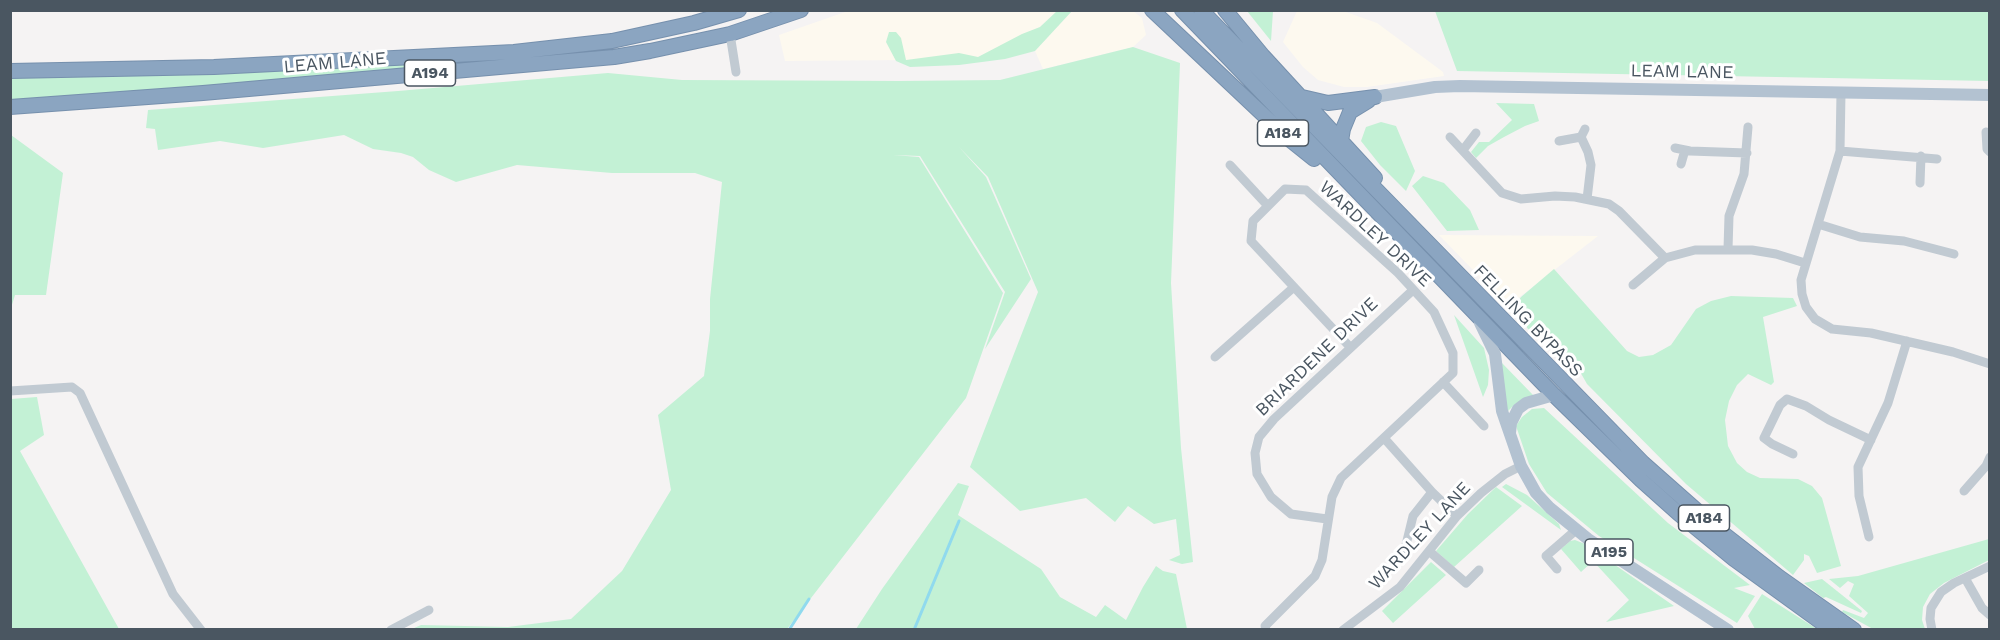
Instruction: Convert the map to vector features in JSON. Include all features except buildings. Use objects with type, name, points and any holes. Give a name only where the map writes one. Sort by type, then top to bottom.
[{"type":"highway","name":"LEAM LANE","points":[[10,71],[214,67],[514,52],[612,40],[694,23],[739,10]]},
{"type":"highway","name":"LEAM LANE","points":[[10,107],[203,93],[614,57],[730,34],[801,10]]},
{"type":"highway","name":"FELLING BYPASS","points":[[1182,10],[1554,395],[1678,513],[1734,559],[1832,630]]},
{"type":"highway","name":"FELLING BYPASS","points":[[1201,10],[1591,412],[1673,491],[1758,562],[1854,630]]},
{"type":"highway","name":"A184","points":[[1225,10],[1300,97],[1387,191],[1409,225]]},
{"type":"highway","name":"A184","points":[[1156,14],[1289,139],[1361,196]]},
{"type":"highway","points":[[1300,97],[1328,104],[1375,97]]},
{"type":"highway","points":[[1341,141],[1345,120],[1350,112],[1375,97]]},
{"type":"main road","name":"LEAM LANE","points":[[1375,97],[1435,87],[1460,86],[1989,95]]},
{"type":"main road","name":"A195","points":[[1476,314],[1495,354],[1502,411],[1521,466],[1528,482],[1543,502],[1576,530],[1728,630]]},
{"type":"main road","points":[[1510,435],[1511,423],[1518,409],[1526,403],[1554,395]]},
{"type":"street","points":[[730,34],[736,72]]},
{"type":"street","points":[[1841,93],[1840,151],[1801,280],[1806,307],[1815,319],[1839,331],[1870,333],[1907,341],[1953,352],[1989,364]]},
{"type":"street","points":[[1728,249],[1729,216],[1742,182],[1747,153],[1748,127]]},
{"type":"street","points":[[1986,132],[1989,152]]},
{"type":"street","points":[[1463,150],[1476,133]]},
{"type":"street","points":[[1559,141],[1583,133],[1590,159],[1591,174],[1587,199]]},
{"type":"street","points":[[1450,137],[1498,190],[1508,196],[1521,199],[1555,196],[1587,199],[1614,207],[1665,258]]},
{"type":"street","points":[[1681,164],[1680,149],[1747,153]]},
{"type":"street","points":[[1840,151],[1937,159]]},
{"type":"street","points":[[1920,183],[1921,156]]},
{"type":"street","points":[[1230,165],[1268,206]]},
{"type":"street","name":"WARDLEY DRIVE","points":[[1266,630],[1265,626],[1315,576],[1322,560],[1332,497],[1341,478],[1453,373],[1453,353],[1434,312],[1398,273],[1306,190],[1285,189],[1253,220],[1251,241],[1350,347]]},
{"type":"street","points":[[1818,224],[1860,237],[1904,241],[1954,254]]},
{"type":"street","points":[[1633,285],[1665,258],[1695,250],[1765,251],[1805,263]]},
{"type":"street","points":[[1215,357],[1294,287]]},
{"type":"street","name":"BRIARDENE DRIVE","points":[[1327,519],[1291,514],[1271,497],[1257,474],[1255,453],[1259,437],[1274,419],[1413,290]]},
{"type":"street","points":[[1869,537],[1859,496],[1858,467],[1888,403],[1907,341]]},
{"type":"street","points":[[1443,382],[1484,426]]},
{"type":"street","points":[[10,391],[72,387],[80,393],[173,594],[201,630]]},
{"type":"street","points":[[1793,454],[1764,438],[1780,405],[1787,399],[1806,406],[1828,420],[1871,440]]},
{"type":"street","points":[[1384,438],[1432,492],[1457,516]]},
{"type":"street","points":[[1964,491],[1986,466],[1989,458]]},
{"type":"street","name":"WARDLEY LANE","points":[[1343,630],[1400,587],[1457,516],[1481,493],[1505,474],[1521,466]]},
{"type":"street","points":[[1405,549],[1413,516],[1432,492]]},
{"type":"street","points":[[1557,569],[1546,556],[1576,530]]},
{"type":"street","points":[[1429,551],[1466,583],[1479,570]]},
{"type":"street","points":[[1932,630],[1930,614],[1937,597],[1949,586],[1989,566]]},
{"type":"street","points":[[1965,578],[1982,608],[1989,615]]},
{"type":"street","points":[[391,630],[429,610]]},
{"type":"shaded area","points":[[848,11],[1057,11],[1040,27],[978,57],[785,61],[779,35]]},
{"type":"shaded area","points":[[1072,11],[1133,11],[1142,18],[1146,35],[1133,47],[1043,69],[1035,51]]},
{"type":"shaded area","points":[[1297,11],[1343,11],[1377,23],[1443,72],[1444,76],[1367,87],[1344,87],[1318,80],[1303,67],[1283,42]]},
{"type":"shaded area","points":[[1439,235],[1598,236],[1508,306]]},
{"type":"green space","points":[[1057,11],[1072,11],[1035,51],[1005,59],[959,65],[910,67],[896,61],[886,42],[889,32],[896,32],[901,38],[906,60],[959,53],[978,57],[1040,27]]},
{"type":"green space","points":[[1247,11],[1273,11],[1271,41]]},
{"type":"green space","points":[[1435,11],[1989,11],[1989,81],[1457,71]]},
{"type":"green space","points":[[1133,47],[1180,63],[1171,283],[1181,448],[1193,562],[1182,564],[1169,560],[1180,555],[1176,519],[1154,524],[1128,506],[1115,522],[1086,498],[1020,511],[970,467],[1038,292],[988,177],[959,147],[986,177],[1031,279],[985,349],[1005,292],[920,156],[893,155],[919,157],[1003,293],[966,398],[787,629],[412,629],[421,625],[508,627],[571,619],[622,571],[671,490],[658,415],[704,376],[710,331],[710,299],[722,182],[695,173],[612,173],[517,165],[456,182],[429,170],[413,157],[373,149],[344,135],[263,148],[220,141],[158,150],[155,129],[146,128],[148,110],[608,73],[682,80],[1000,80]]},
{"type":"green space","points":[[503,58],[502,62],[85,98],[11,100],[10,76]]},
{"type":"green space","points":[[1496,103],[1534,104],[1539,121],[1488,146],[1476,158],[1471,152],[1479,142],[1489,142],[1512,120]]},
{"type":"green space","points":[[1381,122],[1396,126],[1415,171],[1406,191],[1380,165],[1361,141],[1366,127]]},
{"type":"green space","points":[[11,135],[63,173],[46,295],[15,295],[11,308]]},
{"type":"green space","points":[[1423,176],[1444,183],[1470,210],[1479,230],[1447,231],[1412,186]]},
{"type":"green space","points":[[1554,269],[1627,351],[1639,357],[1653,355],[1671,345],[1696,309],[1711,301],[1731,296],[1793,298],[1797,306],[1763,317],[1774,382],[1771,385],[1748,374],[1737,385],[1729,401],[1725,420],[1728,446],[1737,463],[1747,472],[1760,478],[1798,479],[1812,486],[1822,498],[1841,566],[1817,573],[1809,556],[1804,554],[1804,560],[1793,575],[1686,484],[1587,384],[1574,361],[1556,344],[1528,329],[1519,315],[1516,304]]},
{"type":"green space","points":[[1454,315],[1484,348],[1489,370],[1488,385],[1483,397]]},
{"type":"green space","points":[[1501,362],[1534,396],[1515,404],[1506,413]]},
{"type":"green space","points":[[37,397],[44,435],[20,451],[119,629],[11,629],[11,399]]},
{"type":"green space","points":[[1544,408],[1668,523],[1750,585],[1734,588],[1755,596],[1737,623],[1599,536],[1547,493],[1529,464],[1516,426],[1532,409]]},
{"type":"green space","points":[[958,483],[969,486],[958,515],[1041,569],[1060,597],[1096,617],[1105,605],[1126,620],[1156,566],[1163,571],[1176,574],[1187,629],[856,629]]},
{"type":"green space","points":[[1506,484],[1527,495],[1559,524],[1561,530],[1502,487]]},
{"type":"green space","points":[[1496,487],[1522,506],[1454,567],[1436,551],[1468,514]]},
{"type":"green space","points":[[1989,539],[1989,560],[1944,583],[1930,594],[1923,607],[1922,620],[1925,629],[1873,629],[1842,612],[1843,610],[1864,618],[1868,613],[1849,596],[1854,584],[1848,581],[1840,588],[1829,579],[1858,576]]},
{"type":"green space","points":[[1575,540],[1585,544],[1674,606],[1606,622],[1629,600],[1593,561],[1581,572],[1561,549],[1570,541]]},
{"type":"green space","points":[[1431,562],[1446,575],[1393,623],[1382,611]]},
{"type":"green space","points":[[1822,579],[1862,611],[1861,613],[1826,597],[1823,598],[1804,583]]},
{"type":"green space","points":[[1762,594],[1817,629],[1755,629],[1748,616]]},
{"type":"waterway","points":[[914,630],[959,521]]},
{"type":"waterway","points":[[789,630],[809,599]]}]
